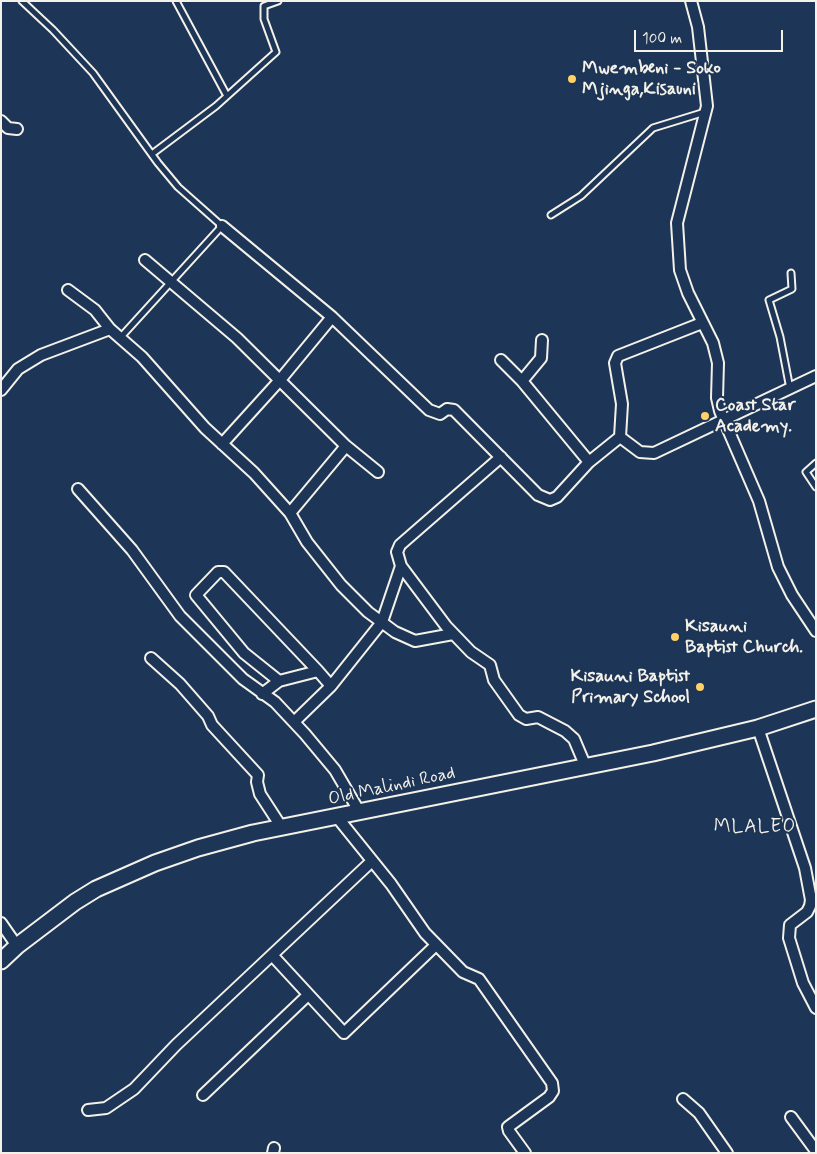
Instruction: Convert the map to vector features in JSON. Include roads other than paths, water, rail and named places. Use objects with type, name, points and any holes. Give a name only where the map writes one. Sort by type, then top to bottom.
[{"type":"main road","name":"Old Malindi Road","points":[[1,961],[17,946],[75,902],[131,873],[231,838],[653,753],[758,728],[816,709]]},
{"type":"street","points":[[691,1],[702,55],[706,112],[677,223],[677,247],[680,270],[713,343],[718,362],[718,398],[739,458],[759,502],[778,567],[792,595],[816,631]]},
{"type":"street","points":[[1,122],[8,128],[17,129]]},
{"type":"street","points":[[222,226],[332,317],[430,410],[440,414],[447,409],[454,410],[538,495],[550,500],[557,497],[589,462],[620,437],[622,404],[615,363],[618,356],[702,322]]},
{"type":"street","points":[[145,260],[237,338],[346,446],[378,472]]},
{"type":"street","points":[[68,290],[94,310],[110,329],[142,357],[176,398],[254,473],[290,513],[307,542],[341,585],[382,622],[395,632],[415,641],[453,634]]},
{"type":"street","points":[[222,444],[280,380],[332,317]]},
{"type":"street","points":[[1,390],[18,369],[41,356],[110,329]]},
{"type":"street","points":[[522,381],[541,358],[542,340]]},
{"type":"street","points":[[501,360],[522,381],[589,462]]},
{"type":"street","points":[[620,437],[628,445],[640,452],[654,453],[726,421],[816,376]]},
{"type":"street","points":[[290,513],[346,446]]},
{"type":"street","points":[[500,457],[400,545],[397,552],[401,566],[418,592],[453,634],[471,652],[490,665],[494,680],[519,715],[526,719],[538,717],[565,731],[574,739],[586,765]]},
{"type":"street","points":[[78,489],[132,550],[180,616],[217,654],[262,694],[274,702],[294,722],[335,770],[359,811]]},
{"type":"street","points":[[294,722],[331,686],[382,622],[392,586],[401,566]]},
{"type":"street","points":[[279,682],[244,653],[196,595],[218,572],[224,572],[235,583],[331,686]]},
{"type":"street","points":[[151,658],[180,684],[208,716],[212,725],[258,775],[257,782],[260,794],[282,828]]},
{"type":"street","points":[[262,694],[279,682],[318,671]]},
{"type":"street","points":[[758,728],[805,868],[812,900],[808,912],[790,924],[789,938],[806,988],[816,1008]]},
{"type":"street","points":[[337,817],[372,860],[412,918],[463,972],[479,979],[552,1083],[553,1091],[548,1097],[508,1127],[509,1132],[526,1153]]},
{"type":"street","points":[[88,1110],[106,1108],[134,1089],[372,860]]},
{"type":"street","points":[[1,924],[17,946]]},
{"type":"street","points":[[272,955],[307,996],[344,1033],[436,945]]},
{"type":"street","points":[[203,1095],[307,996]]},
{"type":"street","points":[[683,1099],[699,1113],[727,1153]]},
{"type":"street","points":[[792,1117],[816,1151]]},
{"type":"lane","points":[[22,1],[94,73],[178,187],[222,226],[120,338]]},
{"type":"lane","points":[[176,1],[227,96]]},
{"type":"lane","points":[[152,154],[227,96],[276,52],[264,19],[264,6],[278,1]]},
{"type":"lane","points":[[551,215],[581,196],[653,128],[706,112]]},
{"type":"lane","points":[[790,389],[780,337],[768,300],[792,290],[791,273]]},
{"type":"lane","points":[[816,463],[806,472],[816,488]]},
{"type":"place","name":"Mwembeni - Soko Mjinga,Kisauni","points":[[572,79]]},
{"type":"place","name":"Coast Star Academy.","points":[[705,416]]},
{"type":"place","name":"Kisauni Baptist Church.","points":[[675,637]]},
{"type":"place","name":"Kisauni Baptist Primary School","points":[[700,687]]},
{"type":"district","name":"MLALEO","points":[[755,828]]}]
